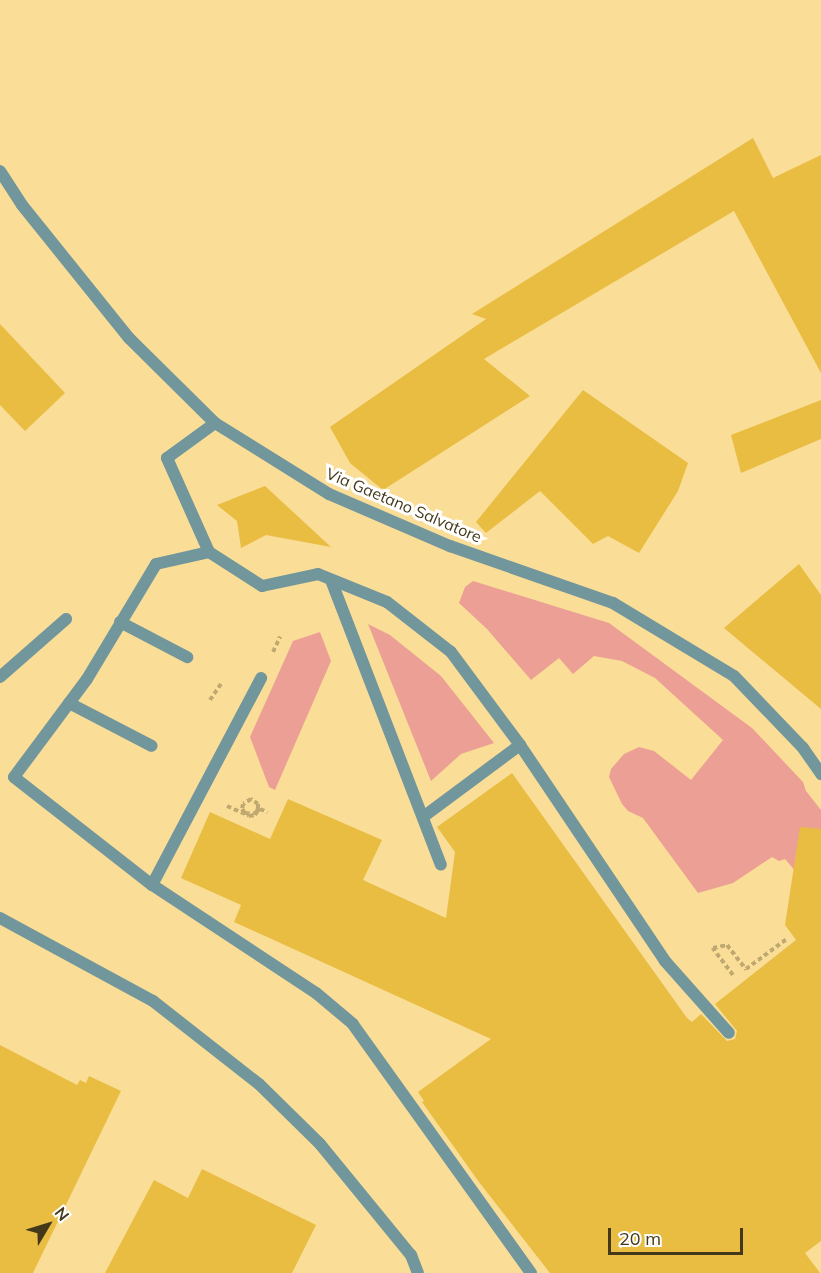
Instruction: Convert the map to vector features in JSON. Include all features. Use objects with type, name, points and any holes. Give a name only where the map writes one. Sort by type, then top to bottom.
[{"type":"street","name":"Via Gaetano Salvatore","points":[[0,171],[22,205],[129,338],[215,423],[329,494],[450,546],[613,603],[734,676],[803,748],[821,774]]},
{"type":"street","points":[[215,423],[167,458],[209,552],[262,586],[318,574],[387,602],[451,652],[520,745],[665,961],[729,1033]]},
{"type":"street","points":[[209,552],[156,564],[69,703],[14,777],[152,885],[316,993],[353,1023],[531,1273]]},
{"type":"street","points":[[331,580],[441,865]]},
{"type":"street","points":[[0,677],[66,619]]},
{"type":"street","points":[[120,622],[187,657]]},
{"type":"street","points":[[152,885],[261,678]]},
{"type":"street","points":[[69,703],[152,746]]},
{"type":"street","points":[[423,817],[520,745]]},
{"type":"street","points":[[0,918],[153,1001],[259,1084],[320,1144],[411,1255],[418,1273]]},
{"type":"path","points":[[210,700],[224,679]]},
{"type":"path","points":[[225,805],[249,816],[255,815],[257,812],[258,808],[258,804],[251,799],[243,804],[242,809],[245,813],[254,814],[256,811],[261,808],[267,812]]},
{"type":"path","points":[[733,975],[713,948],[727,945],[746,969],[788,938]]},
{"type":"shaded area","points":[[473,581],[609,623],[752,728],[803,782],[806,791],[821,810],[821,845],[798,874],[785,859],[779,861],[772,857],[733,883],[698,893],[643,818],[628,811],[622,804],[609,777],[611,769],[624,754],[639,747],[654,751],[691,780],[723,740],[655,678],[622,661],[594,656],[573,674],[559,658],[531,680],[487,629],[459,603],[465,587]]},
{"type":"shaded area","points":[[368,624],[390,635],[441,676],[494,743],[461,754],[431,781]]},
{"type":"shaded area","points":[[320,632],[331,661],[275,790],[269,787],[250,737],[293,641]]},
{"type":"building","points":[[753,138],[773,178],[821,155],[821,373],[734,211],[484,359],[530,396],[383,490],[350,463],[330,427],[486,319],[472,314]]},
{"type":"building","points":[[0,324],[65,393],[25,431],[0,405]]},
{"type":"building","points":[[583,390],[688,463],[678,491],[639,553],[608,536],[593,544],[540,491],[486,533],[476,522]]},
{"type":"building","points":[[821,400],[821,439],[741,473],[731,435]]},
{"type":"building","points":[[265,486],[331,547],[266,535],[241,548],[237,521],[217,505]]},
{"type":"building","points":[[799,564],[821,595],[821,709],[724,628]]},
{"type":"building","points":[[512,773],[687,1018],[692,1022],[701,1014],[727,1041],[735,1039],[737,1031],[715,1004],[796,940],[785,925],[800,827],[821,829],[821,1241],[805,1253],[820,1273],[550,1273],[479,1182],[422,1102],[424,1101],[418,1092],[491,1039],[234,922],[241,905],[181,878],[210,812],[270,839],[288,799],[382,840],[363,880],[446,918],[455,852],[437,827]]},
{"type":"building","points":[[0,1045],[77,1085],[80,1080],[86,1083],[89,1076],[121,1091],[33,1273],[0,1273]]},
{"type":"building","points":[[202,1169],[316,1225],[292,1273],[105,1273],[154,1180],[188,1198]]}]
